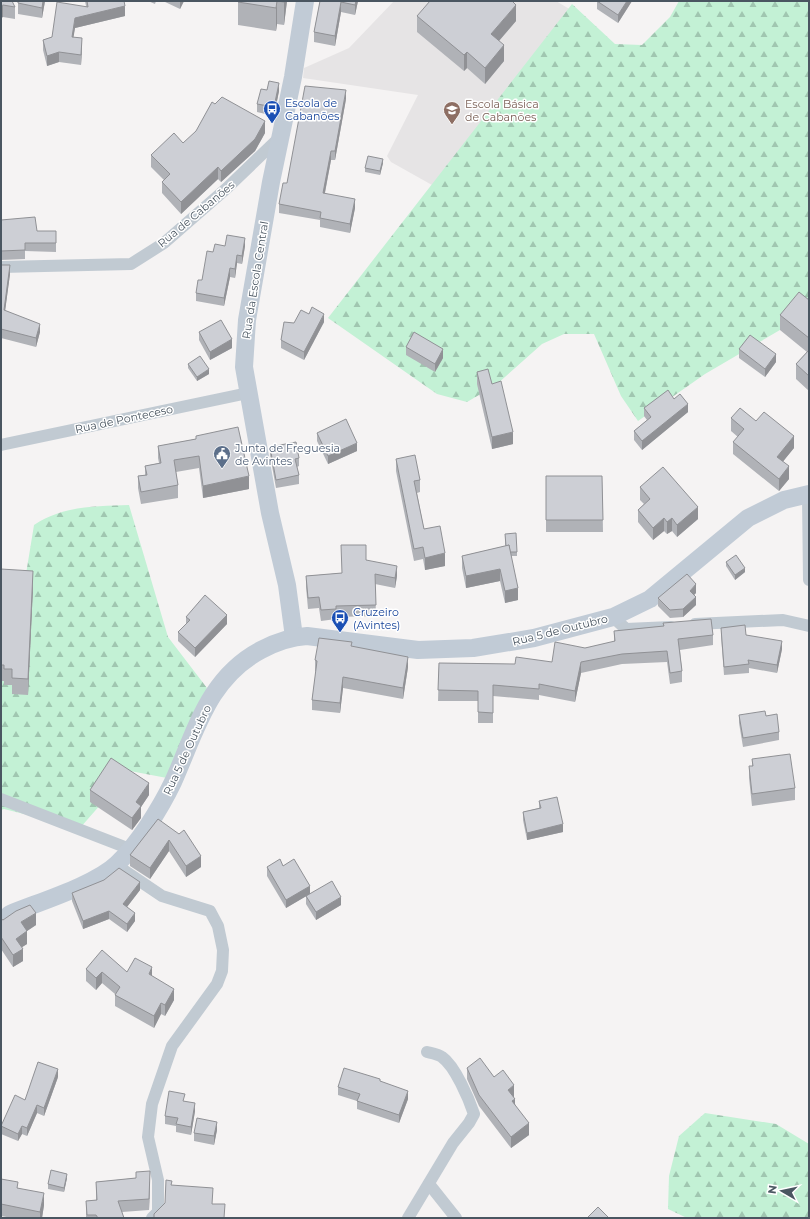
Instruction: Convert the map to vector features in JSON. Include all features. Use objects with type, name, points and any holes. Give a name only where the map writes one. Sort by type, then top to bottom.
[{"type":"street","name":"Rua da Escola Central","points":[[294,637],[290,607],[270,513],[244,367],[247,320],[270,182],[293,77],[305,1]]},
{"type":"street","name":"Rua de Cabanões","points":[[1,267],[131,264],[164,243],[227,188],[280,136]]},
{"type":"street","name":"Rua de Ponteceso","points":[[1,445],[248,394]]},
{"type":"street","points":[[809,494],[809,580]]},
{"type":"street","name":"Rua 5 de Outubro","points":[[1,922],[10,914],[89,882],[116,865],[130,849],[162,802],[172,784],[205,708],[222,681],[246,658],[275,643],[294,637],[307,636],[418,650],[473,648],[534,638],[613,617],[650,599],[748,518],[784,500],[809,494]]},
{"type":"street","points":[[275,643],[290,607]]},
{"type":"street","points":[[613,617],[626,628],[726,621],[783,620],[809,626]]},
{"type":"street","points":[[1,799],[130,849]]},
{"type":"street","points":[[116,865],[162,896],[210,911],[218,926],[223,950],[222,971],[217,984],[172,1046],[152,1104],[148,1137],[158,1180],[158,1212],[152,1218]]},
{"type":"street","points":[[408,1218],[453,1143],[469,1123],[474,1114],[468,1094],[450,1066],[442,1056],[427,1052]]},
{"type":"street","points":[[428,1184],[456,1218]]},
{"type":"shaded area","name":"Escola Básica de Cabanões","points":[[394,1],[556,1],[571,10],[457,199],[391,162],[387,156],[418,95],[303,78],[304,68],[349,48]]},
{"type":"green space","points":[[679,1],[809,1],[809,313],[705,374],[638,421],[621,396],[594,334],[564,334],[542,344],[496,385],[467,402],[437,394],[328,318],[572,4],[615,44],[642,45],[670,17]]},
{"type":"green space","points":[[129,505],[168,637],[207,688],[167,778],[130,771],[80,828],[4,809],[1,810],[1,575],[26,574],[34,525],[56,514],[80,508]]},
{"type":"green space","points":[[705,1113],[776,1124],[809,1144],[809,1218],[687,1218],[668,1209],[669,1176],[679,1136]]},
{"type":"building","points":[[1,1],[12,1],[15,7],[1,6]]},
{"type":"building","points":[[18,1],[43,1],[42,8],[18,3]]},
{"type":"building","points":[[87,1],[124,1],[125,6],[75,18],[72,37],[82,38],[81,55],[59,52],[47,56],[43,40],[52,37],[57,2],[88,7]]},
{"type":"building","points":[[238,1],[277,1],[276,8]]},
{"type":"building","points":[[320,1],[356,1],[355,5],[341,2],[335,36],[314,32]]},
{"type":"building","points":[[430,1],[512,1],[516,5],[491,34],[504,45],[485,68],[467,52],[464,55],[417,16]]},
{"type":"building","points":[[597,1],[627,1],[618,15]]},
{"type":"building","points":[[269,81],[279,83],[274,107],[257,104],[261,89],[267,90]]},
{"type":"building","points":[[305,86],[346,90],[335,151],[331,151],[323,193],[355,199],[350,224],[320,218],[321,212],[279,204],[283,183],[287,183]]},
{"type":"building","points":[[222,97],[265,121],[255,139],[221,171],[218,167],[181,202],[162,182],[170,174],[151,155],[174,133],[183,143],[196,131],[212,102],[215,104]]},
{"type":"building","points":[[368,156],[383,159],[380,171],[365,168]]},
{"type":"building","points":[[35,217],[37,231],[56,231],[56,243],[25,243],[25,250],[1,251],[1,220]]},
{"type":"building","points":[[227,235],[245,238],[242,256],[237,255],[235,269],[230,268],[224,298],[196,293],[198,280],[202,280],[207,251],[213,252],[215,244],[225,246]]},
{"type":"building","points":[[1,265],[10,265],[4,310],[40,324],[36,338],[1,329]]},
{"type":"building","points":[[799,292],[809,300],[809,338],[780,315]]},
{"type":"building","points":[[312,307],[324,314],[304,352],[281,340],[284,322],[294,323],[301,310],[309,314]]},
{"type":"building","points":[[221,320],[232,339],[210,352],[199,332]]},
{"type":"building","points":[[414,332],[443,349],[435,364],[406,347]]},
{"type":"building","points":[[750,335],[776,354],[765,369],[739,349]]},
{"type":"building","points":[[809,350],[809,376],[796,364]]},
{"type":"building","points":[[200,356],[209,369],[197,377],[188,364]]},
{"type":"building","points":[[488,369],[492,384],[501,381],[513,432],[492,437],[477,372]]},
{"type":"building","points":[[668,390],[674,399],[680,394],[688,404],[642,441],[634,431],[651,417],[644,408]]},
{"type":"building","points":[[740,408],[756,421],[764,412],[794,436],[777,457],[789,466],[779,479],[733,442],[744,429],[731,418]]},
{"type":"building","points":[[346,419],[357,443],[328,456],[317,433]]},
{"type":"building","points":[[238,427],[249,476],[203,486],[199,456],[174,460],[178,485],[141,492],[138,476],[147,475],[145,466],[161,463],[158,446],[196,439],[196,436]]},
{"type":"building","points":[[296,442],[299,458],[295,459],[299,475],[276,480],[270,447]]},
{"type":"building","points":[[415,455],[420,480],[414,481],[424,529],[440,526],[445,553],[425,558],[423,547],[414,549],[396,459]]},
{"type":"building","points":[[663,467],[698,507],[677,525],[672,518],[667,522],[664,518],[653,528],[638,510],[650,499],[640,487]]},
{"type":"building","points":[[546,476],[602,476],[603,520],[546,520]]},
{"type":"building","points":[[516,533],[517,552],[510,552],[509,545],[506,546],[505,534]]},
{"type":"building","points":[[341,545],[366,545],[366,560],[397,566],[395,578],[375,574],[376,605],[336,606],[336,609],[321,610],[319,597],[308,598],[306,576],[342,573]]},
{"type":"building","points":[[509,545],[518,588],[505,591],[500,569],[466,576],[462,556]]},
{"type":"building","points":[[736,555],[745,568],[735,575],[726,562]]},
{"type":"building","points":[[1,569],[33,571],[28,679],[12,678],[12,669],[4,669],[4,665],[1,665]]},
{"type":"building","points":[[687,574],[696,584],[690,591],[696,597],[683,609],[670,610],[658,598]]},
{"type":"building","points":[[205,595],[227,615],[195,648],[178,632],[190,620],[186,617]]},
{"type":"building","points":[[711,619],[713,635],[678,639],[682,671],[670,673],[667,651],[622,654],[581,662],[575,691],[539,684],[539,689],[493,685],[493,713],[478,712],[478,691],[438,690],[439,663],[515,664],[516,657],[552,662],[555,642],[585,648],[615,641],[614,631],[664,626],[663,623]]},
{"type":"building","points":[[745,625],[746,635],[782,641],[777,665],[748,660],[749,664],[724,667],[721,628]]},
{"type":"building","points":[[319,638],[352,642],[351,646],[408,657],[403,688],[343,677],[340,703],[312,700],[317,661],[315,660]]},
{"type":"building","points":[[765,711],[766,716],[777,714],[779,732],[743,738],[739,715]]},
{"type":"building","points":[[790,754],[795,788],[752,794],[749,766],[753,766],[752,759]]},
{"type":"building","points":[[111,758],[149,783],[136,802],[141,806],[132,818],[90,790]]},
{"type":"building","points":[[557,797],[563,824],[527,833],[523,812],[541,808],[539,801]]},
{"type":"building","points":[[158,819],[179,834],[184,830],[201,856],[186,866],[169,840],[150,868],[130,855]]},
{"type":"building","points":[[280,859],[283,866],[294,859],[310,886],[286,900],[267,867]]},
{"type":"building","points":[[119,868],[140,882],[123,904],[135,913],[127,924],[109,911],[83,921],[72,893],[104,880]]},
{"type":"building","points":[[332,881],[341,897],[316,912],[306,896]]},
{"type":"building","points":[[30,905],[36,913],[21,922],[27,931],[16,939],[23,949],[13,955],[1,937],[1,919],[3,920],[16,911]]},
{"type":"building","points":[[102,950],[127,972],[135,958],[152,967],[149,974],[174,989],[165,1005],[161,1003],[154,1016],[115,995],[120,987],[102,972],[96,978],[86,969]]},
{"type":"building","points":[[480,1058],[494,1077],[503,1070],[514,1085],[508,1090],[515,1099],[512,1101],[529,1123],[511,1137],[479,1095],[467,1068]]},
{"type":"building","points":[[38,1062],[58,1069],[44,1108],[37,1105],[27,1128],[22,1126],[18,1134],[1,1126],[15,1095],[25,1100]]},
{"type":"building","points":[[344,1068],[380,1079],[380,1081],[408,1091],[399,1115],[357,1101],[360,1094],[338,1087]]},
{"type":"building","points":[[169,1091],[185,1094],[183,1101],[195,1103],[191,1127],[176,1124],[178,1118],[165,1116]]},
{"type":"building","points":[[197,1118],[217,1122],[214,1136],[194,1133]]},
{"type":"building","points":[[51,1170],[67,1174],[64,1188],[48,1184]]},
{"type":"building","points":[[150,1171],[149,1199],[118,1201],[124,1218],[98,1218],[96,1215],[87,1215],[86,1201],[97,1200],[96,1182],[136,1178],[136,1172]]},
{"type":"building","points":[[1,1179],[18,1182],[17,1188],[44,1193],[40,1212],[1,1204]]},
{"type":"building","points":[[166,1180],[172,1181],[171,1185],[213,1188],[212,1204],[225,1204],[224,1218],[154,1218],[154,1214],[165,1203]]},
{"type":"building","points":[[598,1207],[609,1218],[587,1218]]},
{"type":"place","name":"Escola de Cabanões","points":[[272,124]]},
{"type":"place","name":"Escola Básica de Cabanões","points":[[452,125]]},
{"type":"place","name":"Junta de Freguesia de Avintes","points":[[222,469]]},
{"type":"place","name":"Cruzeiro (Avintes)","points":[[340,633]]}]
